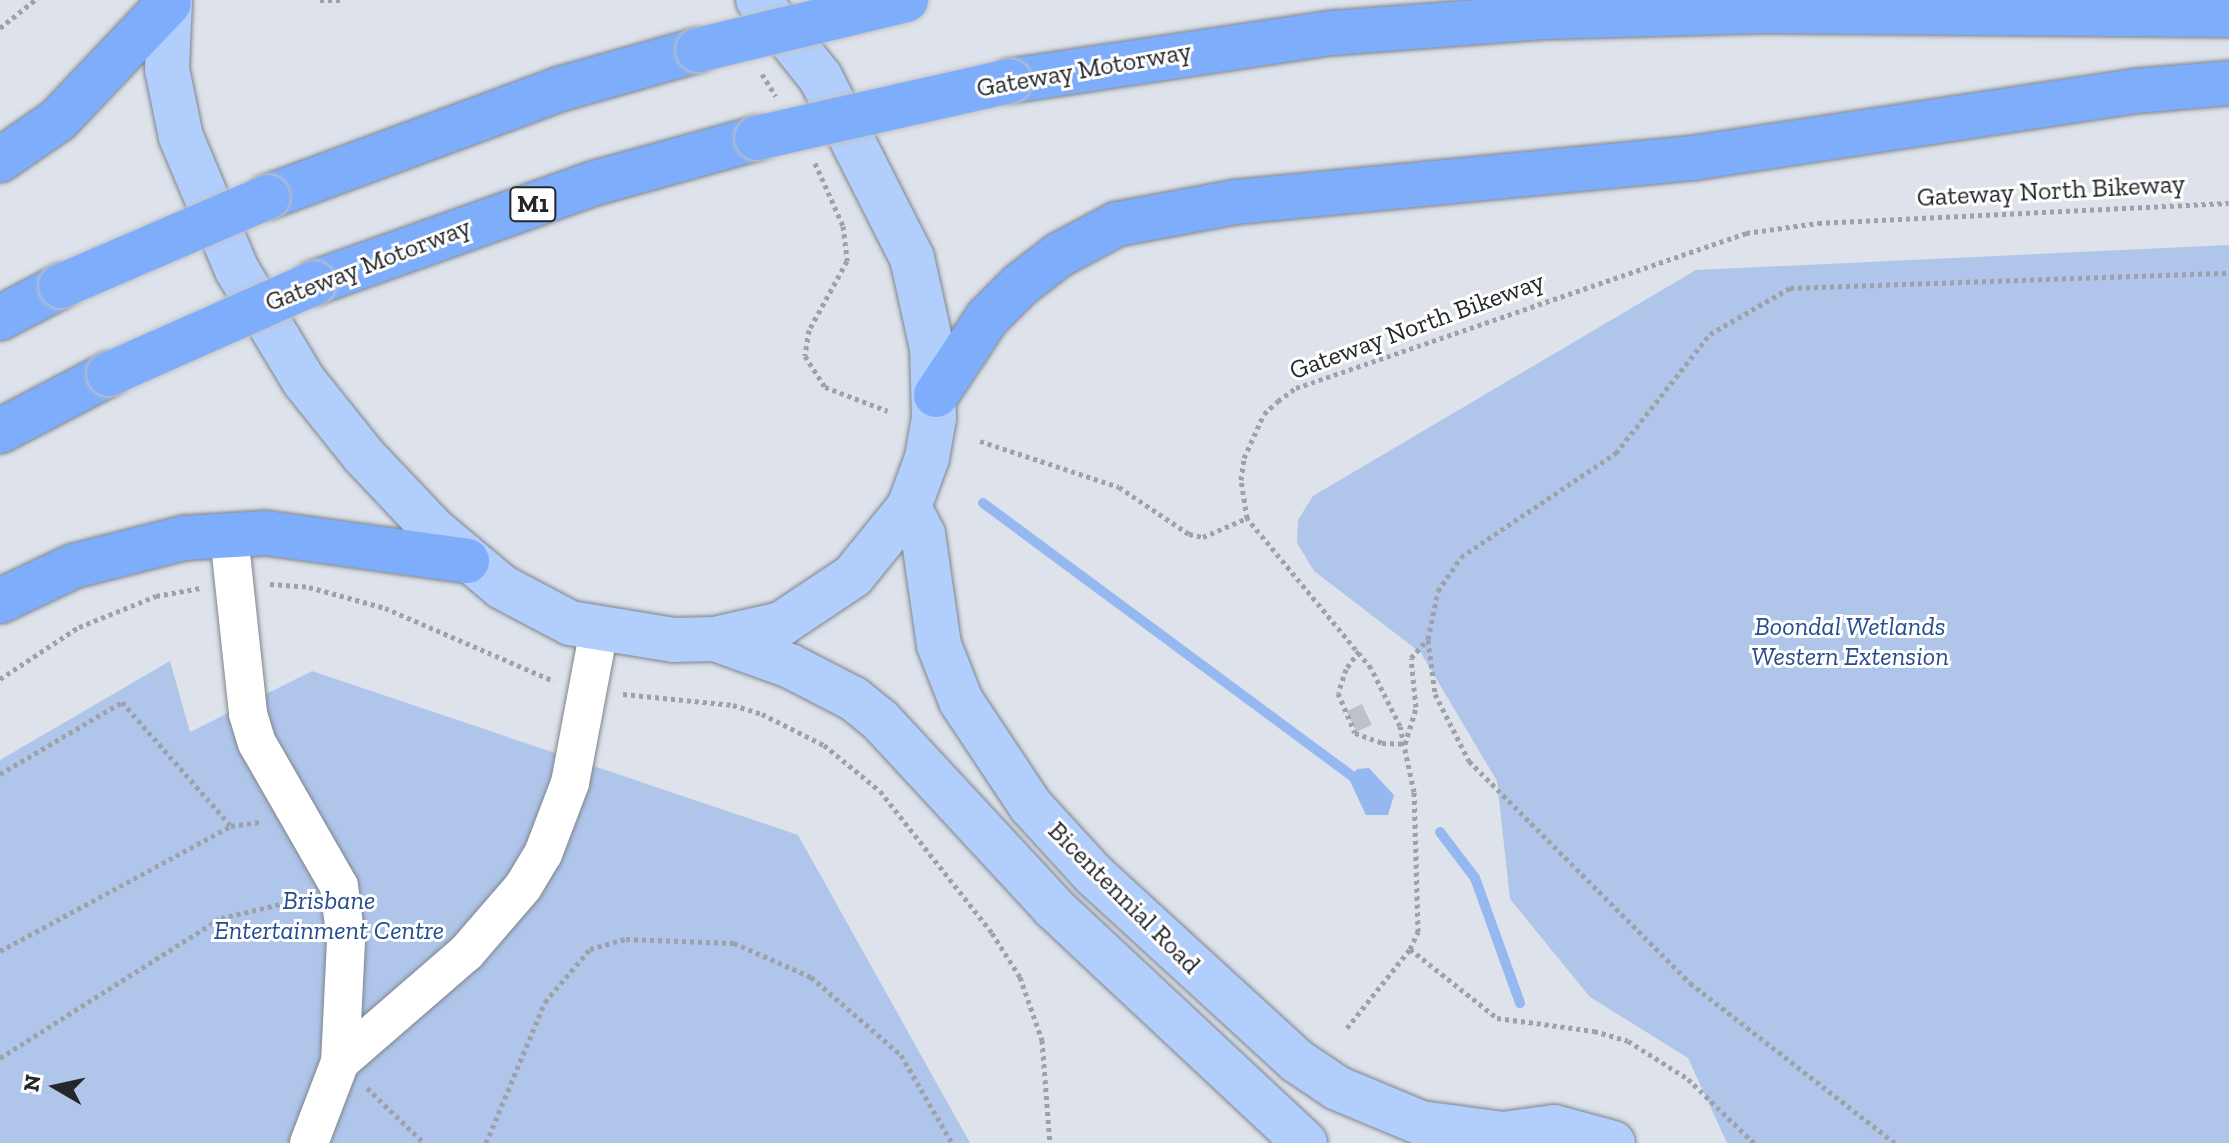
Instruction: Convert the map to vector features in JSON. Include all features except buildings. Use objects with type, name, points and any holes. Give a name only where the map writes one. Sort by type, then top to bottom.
[{"type":"highway","points":[[0,318],[61,286],[268,197],[560,89],[698,50],[906,0]]},
{"type":"highway","points":[[0,160],[58,120],[170,1]]},
{"type":"highway","name":"Gateway Motorway","points":[[0,431],[109,374],[314,283],[595,183],[757,138],[1010,81],[1332,33],[1547,17],[1763,11],[2229,15]]},
{"type":"highway","points":[[936,395],[987,318],[1020,285],[1059,255],[1117,224],[1236,202],[1693,158],[2136,91],[2229,83]]},
{"type":"highway","points":[[0,601],[74,566],[184,538],[229,535],[320,538],[467,561]]},
{"type":"main road","points":[[170,1],[167,69],[181,137],[237,270],[304,381],[364,456],[467,561],[537,608],[599,630],[636,637],[715,639],[758,632],[811,607],[853,576],[909,507],[927,458],[936,395],[924,302],[892,214],[820,77],[758,0]]},
{"type":"main road","name":"Bicentennial Road","points":[[909,507],[923,534],[939,645],[961,701],[1030,805],[1094,875],[1264,1032],[1337,1088],[1421,1123],[1494,1138],[1554,1127],[1613,1143]]},
{"type":"main road","name":"Bicentennial Road","points":[[715,639],[790,666],[854,699],[881,721],[1054,908],[1305,1143]]},
{"type":"lane","points":[[229,535],[248,714],[257,743],[339,886],[346,941],[340,1062],[309,1143]]},
{"type":"lane","points":[[340,1062],[466,953],[523,887],[543,854],[570,783],[599,630]]},
{"type":"path","points":[[0,28],[35,0]]},
{"type":"path","points":[[320,0],[342,0]]},
{"type":"path","points":[[754,61],[778,99]]},
{"type":"path","points":[[808,152],[839,215],[847,261],[809,330],[805,356],[825,387],[888,411]]},
{"type":"path","name":"Gateway North Bikeway","points":[[1247,518],[1241,480],[1252,434],[1264,414],[1296,388],[1702,245],[1818,223],[2229,203]]},
{"type":"path","points":[[1895,1143],[1690,983],[1469,761],[1435,694],[1428,639],[1438,591],[1461,557],[1616,453],[1710,334],[1790,288],[2229,273]]},
{"type":"path","points":[[980,441],[1119,487],[1189,534],[1203,537],[1247,518],[1359,651],[1388,697],[1405,744],[1420,887],[1419,923],[1410,949],[1347,1028]]},
{"type":"path","points":[[1405,744],[1416,707],[1411,658],[1428,639]]},
{"type":"path","points":[[1359,651],[1338,693],[1355,733],[1382,743],[1405,744]]},
{"type":"path","points":[[0,774],[122,702],[231,826]]},
{"type":"path","points":[[0,951],[231,826],[273,820]]},
{"type":"path","points":[[297,886],[305,908]]},
{"type":"path","points":[[0,1058],[221,918],[302,899]]},
{"type":"path","points":[[486,1143],[545,1002],[590,949],[626,939],[734,943],[811,977],[901,1055],[952,1143]]},
{"type":"path","points":[[1410,949],[1497,1018],[1594,1031],[1628,1041],[1688,1079],[1754,1143]]},
{"type":"path","points":[[340,1062],[424,1143]]},
{"type":"green space","name":"Boondal Wetlands Western Extension","points":[[2229,245],[2229,1143],[1727,1143],[1688,1058],[1590,997],[1510,899],[1497,781],[1421,653],[1314,571],[1297,543],[1298,520],[1313,496],[1696,270]]},
{"type":"green space","name":"Brisbane Entertainment Centre","points":[[170,661],[190,732],[312,671],[798,835],[970,1143],[0,1143],[0,760]]},
{"type":"shaded area","points":[[1369,768],[1394,795],[1388,815],[1366,815],[1349,779],[1357,769]]},
{"type":"waterway","points":[[983,503],[1360,782]]},
{"type":"waterway","points":[[1440,832],[1475,878],[1520,1003]]}]
